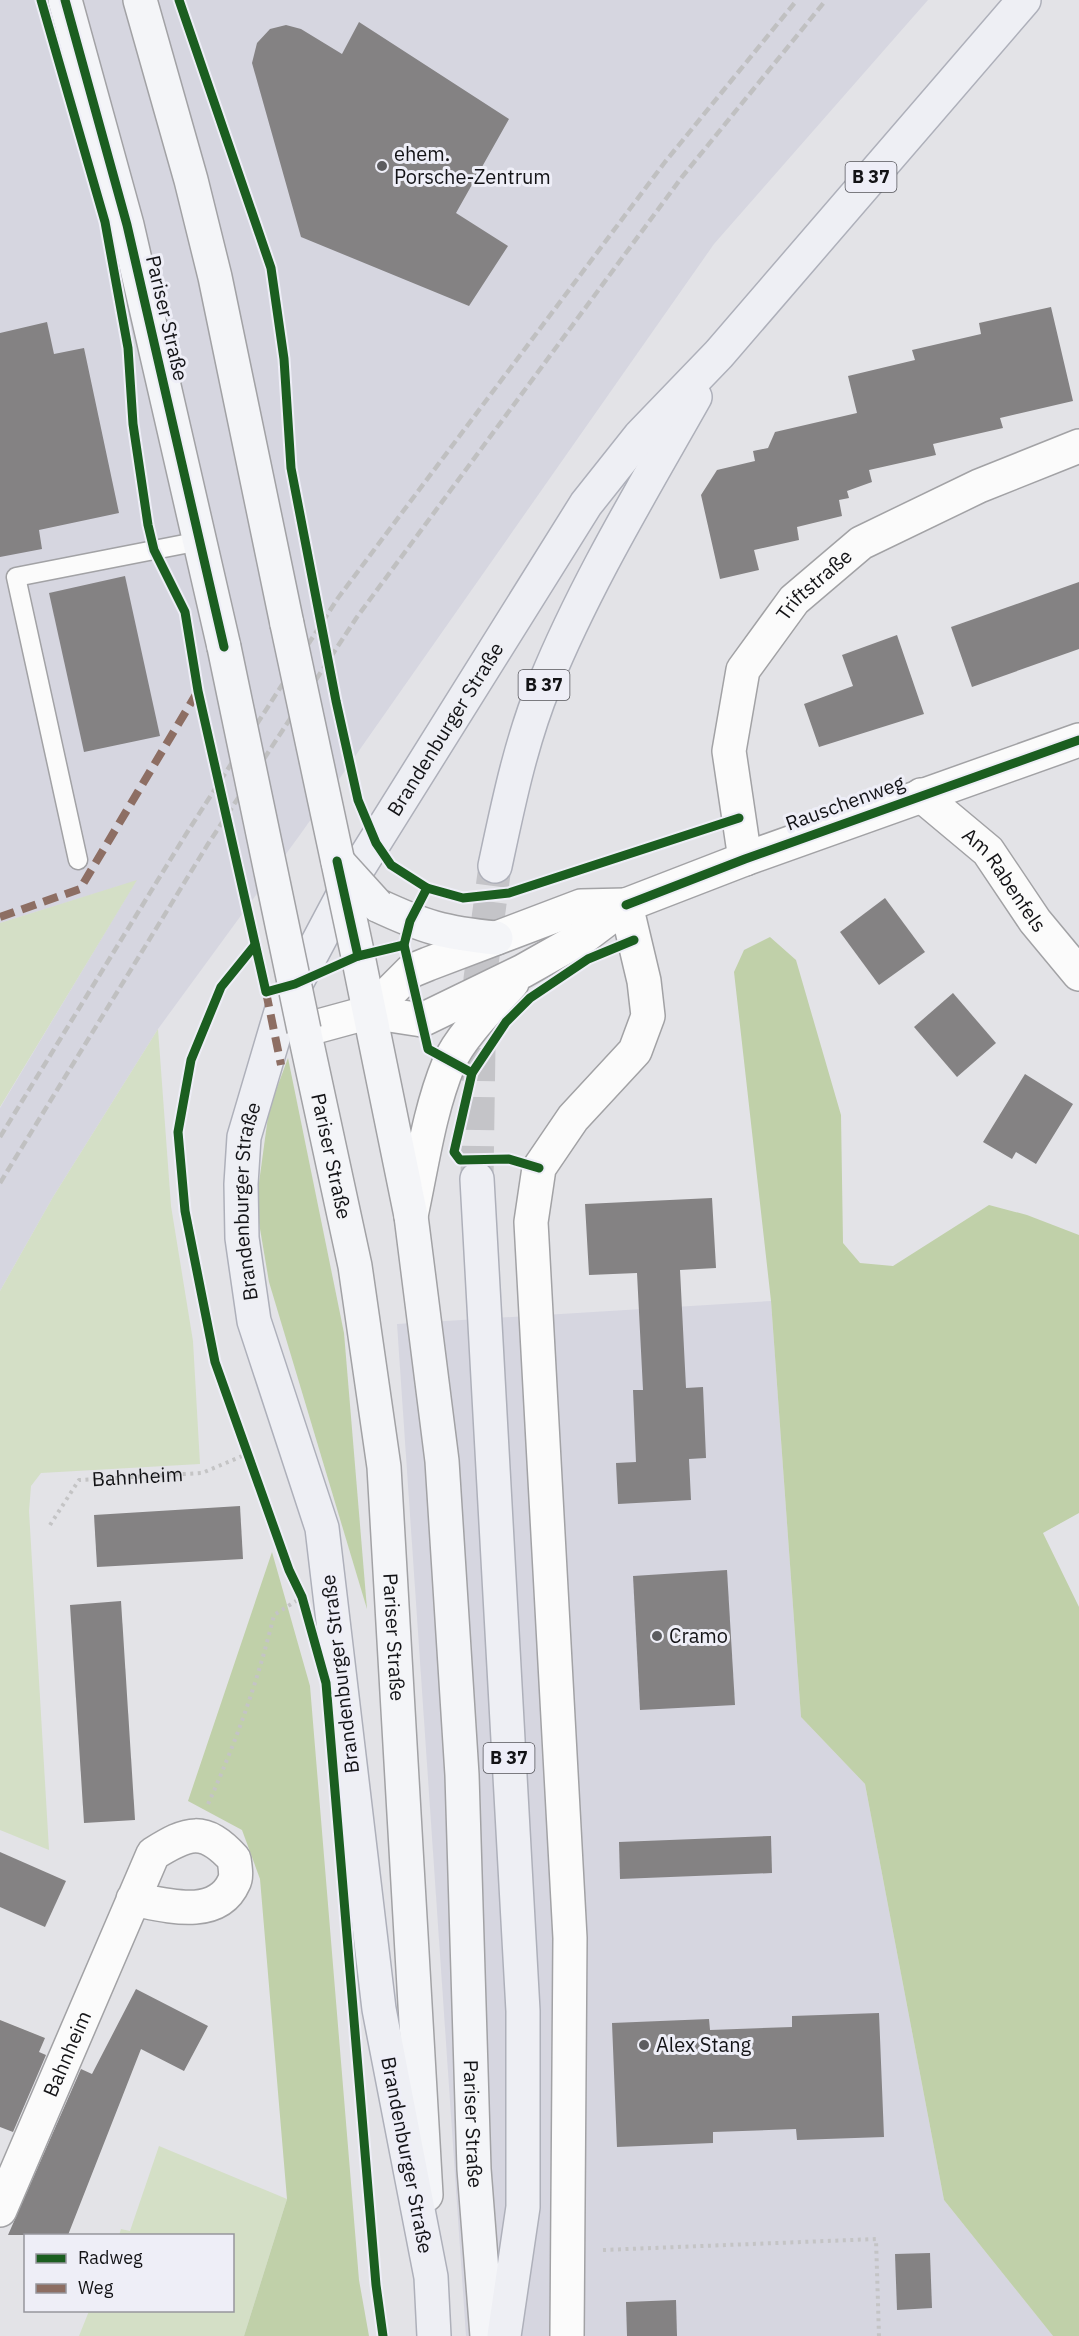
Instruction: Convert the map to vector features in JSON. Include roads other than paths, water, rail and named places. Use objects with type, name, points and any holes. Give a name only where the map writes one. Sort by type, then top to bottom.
[{"type":"main road","name":"Pariser Straße","points":[[65,0],[127,225],[200,541],[355,1266],[384,1467],[434,2336]]},
{"type":"main road","name":"Pariser Straße","points":[[140,0],[191,180],[215,277],[411,1216],[442,1461],[462,1775],[474,2169],[487,2336]]},
{"type":"main road","name":"Brandenburger Straße","points":[[430,2277],[379,2009],[322,1528],[254,1321],[242,1238],[244,1137],[281,1012],[351,880],[586,504],[640,436],[719,354],[1024,0]]},
{"type":"main road","name":"Brandenburger Straße","points":[[495,866],[516,771],[544,684],[588,589],[719,354]]},
{"type":"main road","points":[[337,861],[377,905],[422,926],[447,933],[496,938]]},
{"type":"main road","name":"B 37","points":[[477,1179],[523,2011],[523,2207],[504,2336]]},
{"type":"street","name":"Triftstraße","points":[[745,859],[729,751],[743,670],[794,600],[861,543],[979,486],[1079,446]]},
{"type":"street","name":"Rauschenweg","points":[[370,1012],[422,1020],[523,971],[585,936],[626,905],[745,859],[1079,740]]},
{"type":"street","name":"Am Rabenfels","points":[[921,795],[988,851],[1035,921],[1079,974]]},
{"type":"street","name":"Rauschenweg","points":[[370,1012],[411,971],[581,906],[626,905]]},
{"type":"street","points":[[567,2336],[570,1938],[531,1222],[539,1168],[573,1118],[634,1051],[648,1016],[644,981],[626,905]]},
{"type":"street","points":[[411,1216],[433,1116],[449,1061],[480,1019],[523,971]]},
{"type":"street","points":[[304,1030],[370,1012]]},
{"type":"street","name":"Bahnheim","points":[[0,2210],[153,1854],[173,1842],[194,1835],[219,1842],[234,1859],[235,1881],[220,1901],[184,1909],[134,1899]]},
{"type":"lane","points":[[78,860],[16,577],[200,541]]},
{"type":"tunnel","points":[[477,1179],[480,979],[495,866]]},
{"type":"railway","points":[[0,1137],[188,831],[338,598],[665,162],[797,0]]},
{"type":"railway","points":[[0,1183],[208,844],[357,617],[682,177],[826,0]]},
{"type":"place","name":"ehem. Porsche-Zentrum","points":[[382,166]]},
{"type":"place","name":"Cramo","points":[[657,1636]]},
{"type":"place","name":"Alex Stang","points":[[644,2045]]}]
